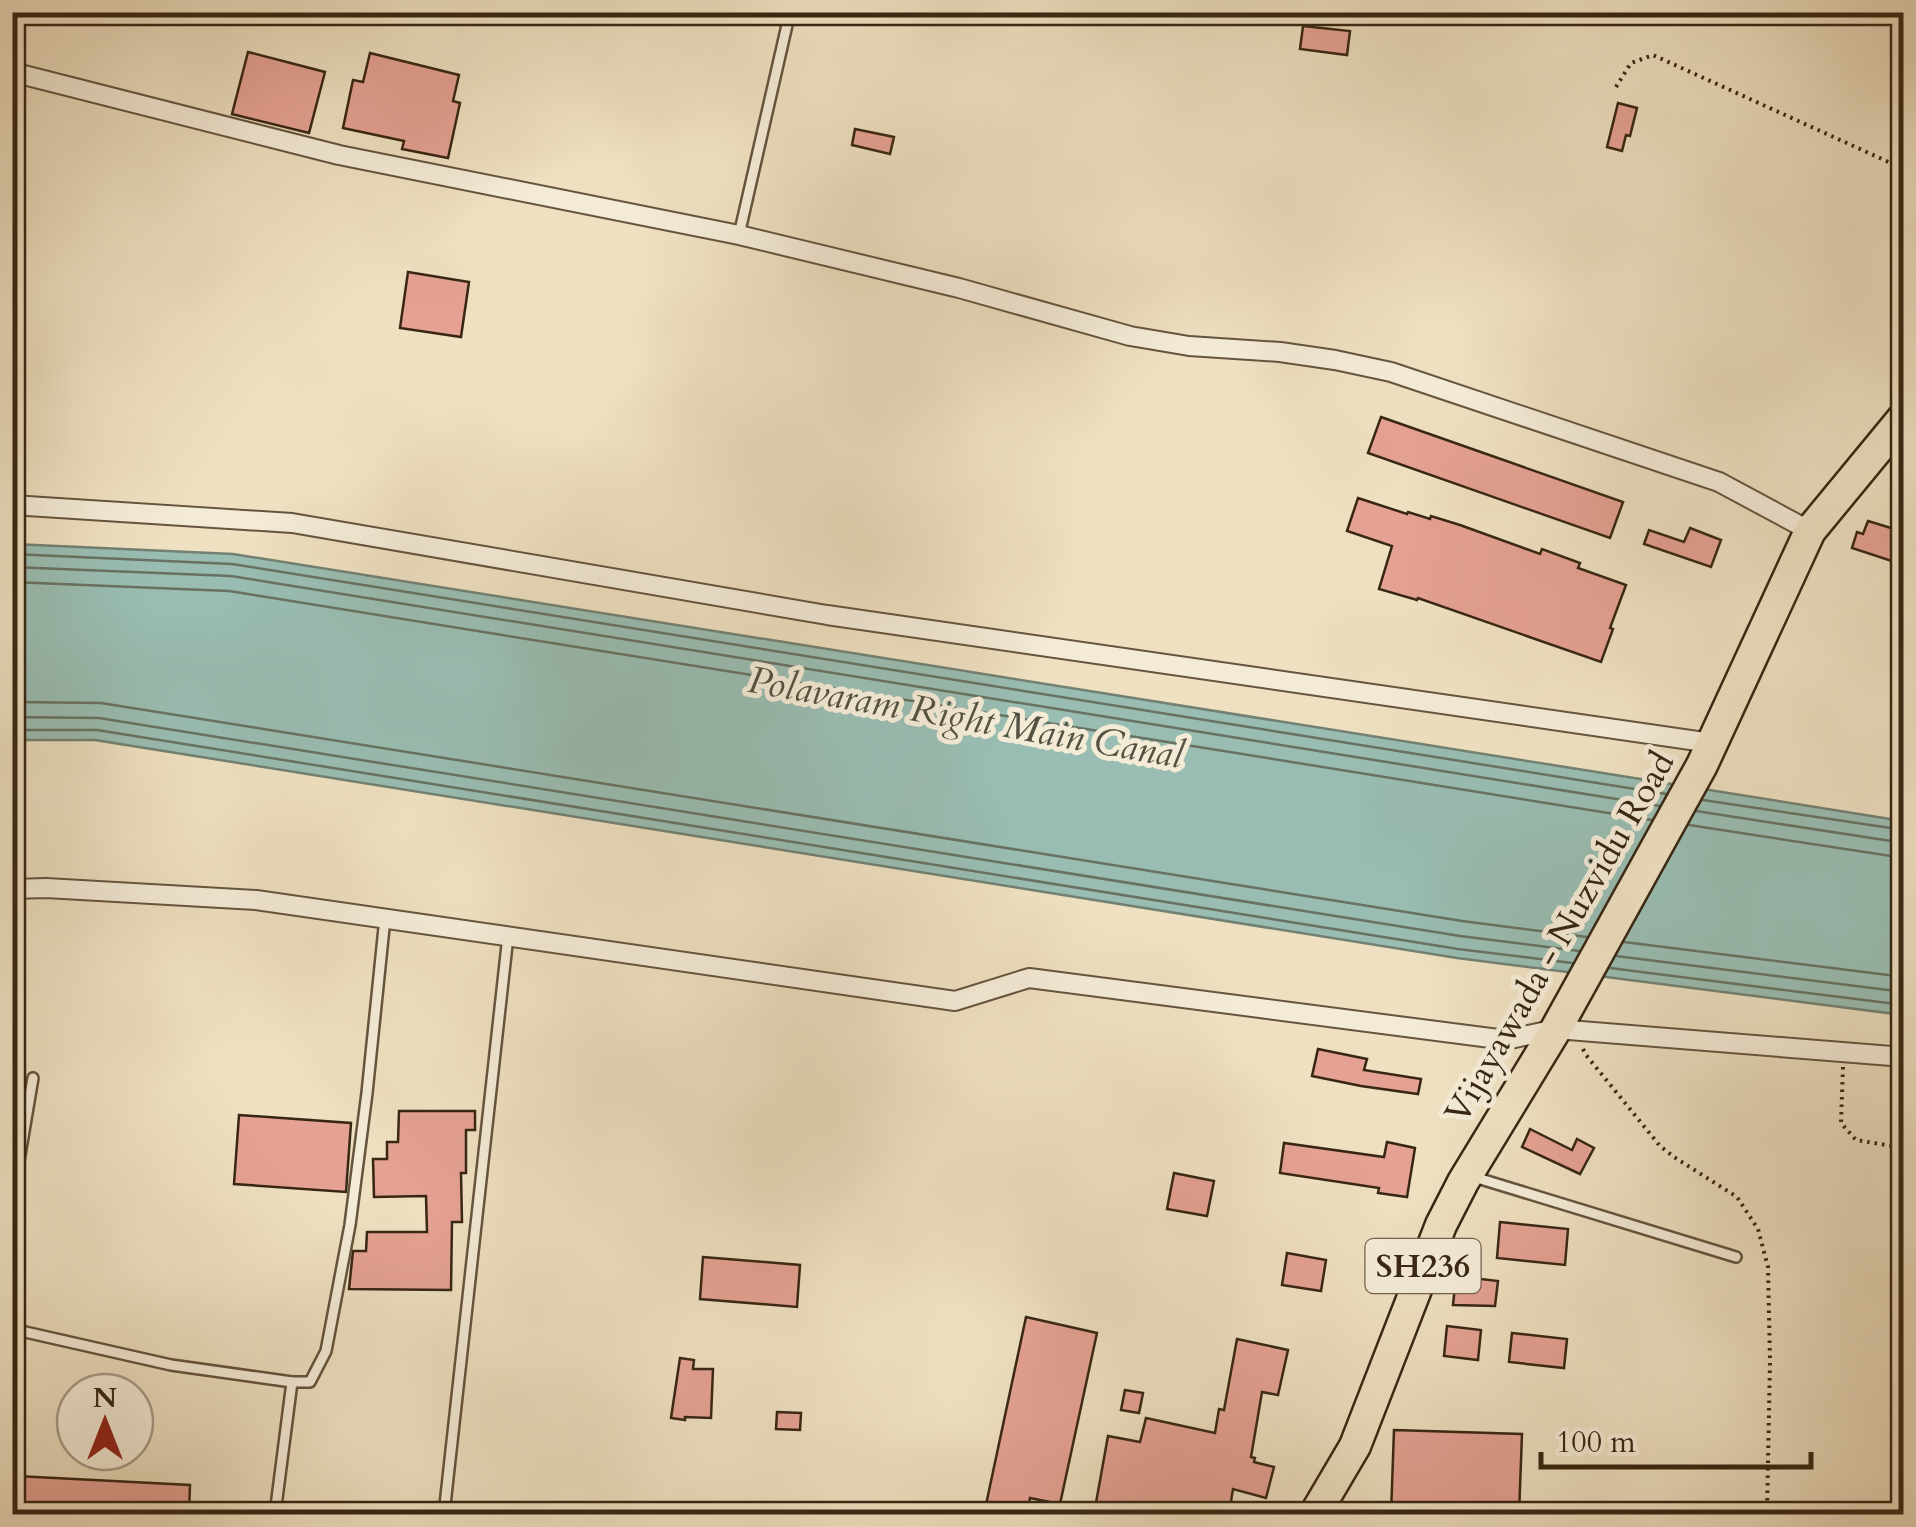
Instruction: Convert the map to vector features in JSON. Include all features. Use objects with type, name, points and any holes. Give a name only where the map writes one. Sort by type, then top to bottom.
[{"type":"main road","name":"Vijayawada - Nuzvidu Road","points":[[1315,1514],[1355,1446],[1440,1225],[1556,1029],[1706,754],[1810,531],[1904,418]]},
{"type":"street","points":[[12,72],[339,154],[739,235],[959,288],[1130,336],[1190,346],[1280,352],[1391,372],[1718,482],[1810,531]]},
{"type":"street","points":[[12,505],[292,523],[827,615],[1706,754]]},
{"type":"street","points":[[12,889],[256,900],[955,1001],[1029,978],[1506,1040],[1556,1029],[1904,1057]]},
{"type":"lane","points":[[739,235],[790,12]]},
{"type":"lane","points":[[12,1329],[171,1365],[310,1382],[326,1351],[350,1225],[385,918]]},
{"type":"lane","points":[[444,1514],[508,935]]},
{"type":"lane","points":[[12,1202],[34,1078]]},
{"type":"lane","points":[[1467,1175],[1736,1257]]},
{"type":"lane","points":[[275,1514],[292,1382]]},
{"type":"path","points":[[1616,87],[1631,62],[1653,55],[1904,169]]},
{"type":"path","points":[[1844,1052],[1841,1123],[1856,1140],[1904,1148]]},
{"type":"water","name":"Polavaram Right Main Canal","points":[[13,544],[233,554],[1903,821],[1903,1015],[1457,958],[95,740],[13,740]]},
{"type":"building","points":[[1303,26],[1350,31],[1347,55],[1300,49]]},
{"type":"building","points":[[248,52],[325,72],[309,133],[232,114]]},
{"type":"building","points":[[370,53],[459,75],[453,101],[460,103],[448,158],[402,149],[404,141],[343,128],[353,80],[363,82]]},
{"type":"building","points":[[1618,103],[1637,108],[1622,151],[1607,147]]},
{"type":"building","points":[[855,129],[894,137],[890,154],[852,145]]},
{"type":"building","points":[[408,272],[469,282],[461,337],[400,328]]},
{"type":"building","points":[[1381,417],[1623,502],[1610,538],[1368,453]]},
{"type":"building","points":[[1358,498],[1407,514],[1430,519],[1431,516],[1540,554],[1542,549],[1580,563],[1578,568],[1626,585],[1601,662],[1418,598],[1379,589],[1392,546],[1347,531]]},
{"type":"building","points":[[1868,521],[1904,532],[1904,565],[1852,548],[1857,532],[1863,534]]},
{"type":"building","points":[[1690,528],[1721,540],[1711,567],[1644,544],[1649,530],[1684,542]]},
{"type":"building","points":[[1318,1049],[1367,1059],[1364,1070],[1421,1079],[1418,1094],[1312,1076]]},
{"type":"building","points":[[399,1111],[475,1111],[475,1130],[466,1130],[466,1173],[461,1173],[462,1222],[452,1222],[451,1290],[349,1289],[353,1251],[366,1251],[367,1232],[427,1232],[426,1196],[374,1197],[373,1159],[387,1159],[387,1142],[398,1142]]},
{"type":"building","points":[[239,1115],[351,1123],[346,1192],[234,1184]]},
{"type":"building","points":[[1530,1129],[1572,1150],[1577,1139],[1594,1148],[1580,1174],[1522,1147]]},
{"type":"building","points":[[1387,1142],[1415,1148],[1407,1197],[1378,1193],[1379,1188],[1280,1173],[1284,1143],[1384,1157]]},
{"type":"building","points":[[1174,1173],[1214,1181],[1207,1216],[1167,1209]]},
{"type":"building","points":[[1500,1222],[1568,1229],[1565,1265],[1497,1258]]},
{"type":"building","points":[[1287,1253],[1326,1260],[1321,1291],[1282,1285]]},
{"type":"building","points":[[703,1257],[800,1265],[797,1307],[700,1299]]},
{"type":"building","points":[[1456,1276],[1498,1281],[1495,1306],[1453,1305]]},
{"type":"building","points":[[1026,1317],[1097,1333],[1060,1504],[1030,1498],[1027,1514],[984,1514]]},
{"type":"building","points":[[1447,1326],[1481,1330],[1478,1360],[1444,1356]]},
{"type":"building","points":[[1512,1333],[1567,1339],[1564,1368],[1509,1362]]},
{"type":"building","points":[[1237,1339],[1288,1350],[1278,1395],[1262,1392],[1251,1457],[1254,1462],[1274,1467],[1266,1498],[1233,1489],[1229,1514],[1094,1514],[1108,1436],[1140,1442],[1146,1418],[1215,1433],[1219,1409],[1224,1410]]},
{"type":"building","points":[[680,1358],[694,1360],[693,1369],[713,1369],[711,1418],[671,1418]]},
{"type":"building","points":[[1125,1390],[1143,1393],[1139,1413],[1121,1410]]},
{"type":"building","points":[[777,1412],[801,1413],[800,1430],[776,1429]]},
{"type":"building","points":[[1394,1430],[1522,1434],[1519,1514],[1391,1514]]},
{"type":"building","points":[[16,1476],[190,1485],[189,1514],[14,1514]]}]
